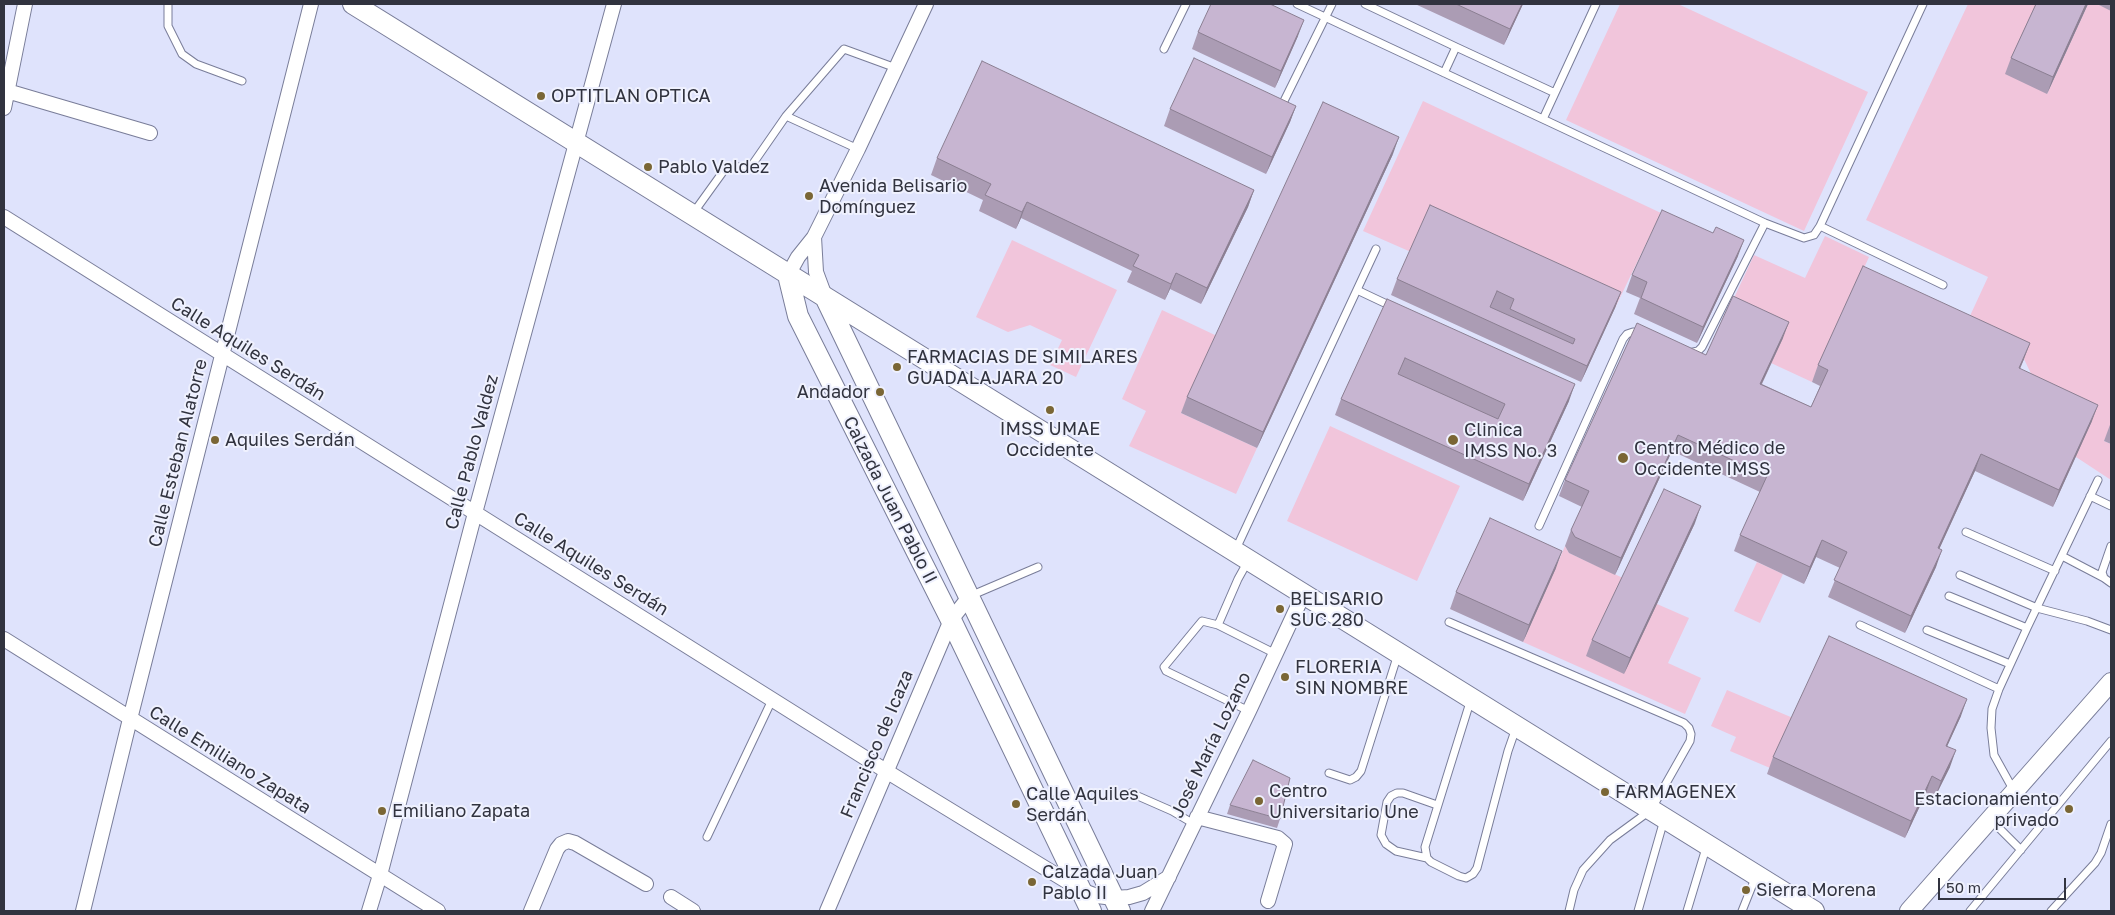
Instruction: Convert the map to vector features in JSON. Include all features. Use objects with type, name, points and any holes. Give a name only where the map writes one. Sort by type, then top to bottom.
[{"type":"main road","points":[[352,4],[1814,911]]},
{"type":"main road","name":"Calzada Juan Pablo II","points":[[788,275],[798,316],[951,620],[1091,911]]},
{"type":"main road","name":"Calzada Juan Pablo II","points":[[826,299],[1117,905]]},
{"type":"street","name":"Calle Esteban Alatorre","points":[[83,911],[311,4]]},
{"type":"street","name":"Calle Pablo Valdez","points":[[368,911],[380,875],[474,513],[614,4]]},
{"type":"street","points":[[788,275],[798,257],[814,238],[926,4]]},
{"type":"street","points":[[4,108],[21,5]]},
{"type":"street","points":[[7,91],[150,133]]},
{"type":"street","name":"Calle Aquiles Serdán","points":[[4,217],[772,700],[1081,890],[1117,905],[1143,893],[1169,877]]},
{"type":"street","points":[[814,238],[816,272],[826,299]]},
{"type":"street","name":"José María Lozano","points":[[1152,911],[1250,711],[1303,594]]},
{"type":"street","name":"Francisco de Icaza","points":[[827,911],[951,620],[969,597]]},
{"type":"street","name":"Calle Emiliano Zapata","points":[[4,639],[438,911]]},
{"type":"street","points":[[1909,911],[2111,682]]},
{"type":"street","points":[[1195,820],[1278,838],[1285,844],[1268,901]]},
{"type":"street","points":[[531,911],[557,849],[561,844],[568,841],[575,843],[646,884]]},
{"type":"street","points":[[671,897],[693,911]]},
{"type":"lane","points":[[168,4],[168,26],[182,54],[196,64],[242,81]]},
{"type":"lane","points":[[1164,49],[1186,4]]},
{"type":"lane","points":[[1297,4],[1765,223],[1804,238],[1814,236],[1820,226],[1923,4]]},
{"type":"lane","points":[[1284,103],[1324,17],[1332,4]]},
{"type":"lane","points":[[1365,4],[1555,92]]},
{"type":"lane","points":[[1543,119],[1596,4]]},
{"type":"lane","points":[[1444,73],[1456,47]]},
{"type":"lane","points":[[692,215],[726,169],[752,165],[786,116],[844,49],[896,68]]},
{"type":"lane","points":[[786,116],[858,149]]},
{"type":"lane","points":[[1686,352],[1692,354],[1698,352],[1702,347],[1765,223]]},
{"type":"lane","points":[[1820,226],[1943,285]]},
{"type":"lane","points":[[1218,625],[1238,578],[1241,556],[1376,249]]},
{"type":"lane","points":[[1357,290],[1402,311]]},
{"type":"lane","points":[[1539,526],[1623,339],[1627,334],[1633,332],[1649,337]]},
{"type":"lane","points":[[2014,791],[1994,755],[1991,728],[1992,709],[2010,664],[2098,480]]},
{"type":"lane","points":[[2090,496],[2111,506]]},
{"type":"lane","points":[[1966,532],[2055,571]]},
{"type":"lane","points":[[2104,578],[2102,572],[2103,565],[2110,550]]},
{"type":"lane","points":[[2062,556],[2111,583]]},
{"type":"lane","points":[[969,597],[1038,567]]},
{"type":"lane","points":[[1960,575],[2037,608],[2087,621],[2111,630]]},
{"type":"lane","points":[[1949,596],[2027,628]]},
{"type":"lane","points":[[1250,711],[1166,671],[1164,667],[1202,621],[1218,625],[1276,654]]},
{"type":"lane","points":[[1449,622],[1684,723],[1689,728],[1691,734],[1690,741],[1658,814],[1638,911]]},
{"type":"lane","points":[[1860,625],[1999,689]]},
{"type":"lane","points":[[1927,630],[2010,664]]},
{"type":"lane","points":[[1329,773],[1350,780],[1360,772],[1398,653]]},
{"type":"lane","points":[[1427,858],[1425,847],[1471,699]]},
{"type":"lane","points":[[707,837],[772,700]]},
{"type":"lane","points":[[1438,805],[1404,793],[1397,793],[1391,796],[1387,802],[1381,835],[1386,844],[1396,851],[1427,858],[1466,878],[1473,874],[1477,868],[1516,727]]},
{"type":"lane","points":[[1970,911],[2111,741]]},
{"type":"lane","points":[[1130,793],[1195,820]]},
{"type":"lane","points":[[1569,911],[1574,890],[1584,870],[1610,840],[1658,814]]},
{"type":"lane","points":[[1990,819],[2021,850]]},
{"type":"lane","points":[[2052,911],[2095,864],[2111,824]]},
{"type":"lane","points":[[1687,911],[1707,845]]},
{"type":"lane","points":[[1742,911],[1757,876]]},
{"type":"shaded area","points":[[1620,4],[1678,4],[1868,92],[1804,231],[1566,120]]},
{"type":"shaded area","points":[[1968,4],[2038,4],[2047,94],[2088,4],[2097,4],[2111,10],[2111,426],[2104,441],[2111,444],[2111,480],[2076,457],[2043,399],[2024,359],[1963,331],[1988,277],[1866,220]]},
{"type":"shaded area","points":[[1423,101],[1661,213],[1615,308],[1425,221],[1411,252],[1363,231]]},
{"type":"shaded area","points":[[1825,236],[1869,257],[1812,382],[1771,363],[1782,338],[1727,313],[1754,255],[1805,278]]},
{"type":"shaded area","points":[[1012,240],[1117,290],[1076,377],[1050,365],[1062,340],[1030,325],[1008,332],[976,317]]},
{"type":"shaded area","points":[[1162,310],[1217,336],[1181,413],[1257,448],[1236,494],[1129,446],[1146,411],[1122,399]]},
{"type":"shaded area","points":[[1330,426],[1460,486],[1417,581],[1287,521]]},
{"type":"shaded area","points":[[1565,546],[1569,553],[1623,578],[1657,604],[1689,618],[1668,663],[1701,678],[1685,714],[1523,642]]},
{"type":"shaded area","points":[[1757,562],[1783,574],[1760,623],[1734,611]]},
{"type":"shaded area","points":[[1727,690],[1793,718],[1770,768],[1730,751],[1736,737],[1711,726]]},
{"type":"building","points":[[1211,4],[1270,4],[1304,20],[1281,71],[1198,32]]},
{"type":"building","points":[[1456,4],[1522,4],[1510,29]]},
{"type":"building","points":[[2036,4],[2086,4],[2053,77],[2011,58]]},
{"type":"building","points":[[1194,58],[1296,106],[1272,157],[1170,109]]},
{"type":"building","points":[[982,61],[1254,190],[1207,288],[1176,273],[1171,284],[1133,266],[1139,255],[1027,202],[1022,212],[985,195],[991,184],[937,158]]},
{"type":"building","points":[[1323,102],[1399,137],[1263,432],[1187,397]]},
{"type":"building","points":[[1430,205],[1621,292],[1587,366],[1397,279]],"holes":[[[1497,291],[1514,299],[1510,309],[1575,339],[1573,344],[1490,307]]]},
{"type":"building","points":[[1662,210],[1713,233],[1716,227],[1744,240],[1703,327],[1641,298],[1647,282],[1632,275]]},
{"type":"building","points":[[1863,266],[2030,343],[2019,368],[2098,405],[2059,490],[1981,454],[1938,548],[1942,550],[1911,616],[1834,580],[1847,552],[1822,540],[1810,567],[1740,535],[1767,476],[1678,435],[1621,558],[1575,537],[1571,530],[1589,491],[1565,480],[1637,323],[1706,355],[1733,296],[1789,322],[1760,384],[1811,407],[1828,370],[1818,365]]},
{"type":"building","points":[[1387,299],[1575,384],[1529,484],[1341,399]],"holes":[[[1405,358],[1505,404],[1498,419],[1398,374]]]},
{"type":"building","points":[[1664,489],[1701,506],[1630,658],[1592,640]]},
{"type":"building","points":[[1490,518],[1562,551],[1529,625],[1456,592]]},
{"type":"building","points":[[1829,636],[1967,699],[1946,746],[1956,750],[1941,781],[1932,776],[1911,821],[1773,757]]},
{"type":"building","name":"Centro Universitario Une","points":[[1253,760],[1290,778],[1280,819],[1230,805]]},
{"type":"place","name":"OPTITLAN OPTICA","points":[[541,96]]},
{"type":"place","name":"Pablo Valdez","points":[[648,167]]},
{"type":"place","name":"Avenida Belisario Domínguez","points":[[809,196]]},
{"type":"place","name":"FARMACIAS DE SIMILARES GUADALAJARA 20","points":[[897,367]]},
{"type":"place","name":"Andador","points":[[880,392]]},
{"type":"place","name":"IMSS UMAE Occidente","points":[[1050,410]]},
{"type":"place","name":"Aquiles Serdán","points":[[215,440]]},
{"type":"place","name":"Clinica IMSS No. 3","points":[[1453,440]]},
{"type":"place","name":"Centro Médico de Occidente IMSS","points":[[1623,458]]},
{"type":"place","name":"BELISARIO SUC 280","points":[[1280,609]]},
{"type":"place","name":"FLORERIA SIN NOMBRE","points":[[1285,677]]},
{"type":"place","name":"FARMAGENEX","points":[[1605,792]]},
{"type":"place","name":"Centro Universitario Une","points":[[1259,801]]},
{"type":"place","name":"Calle Aquiles Serdán","points":[[1016,804]]},
{"type":"place","name":"Estacionamiento privado","points":[[2069,809]]},
{"type":"place","name":"Emiliano Zapata","points":[[382,811]]},
{"type":"place","name":"Calzada Juan Pablo II","points":[[1032,882]]},
{"type":"place","name":"Sierra Morena","points":[[1746,890]]}]
